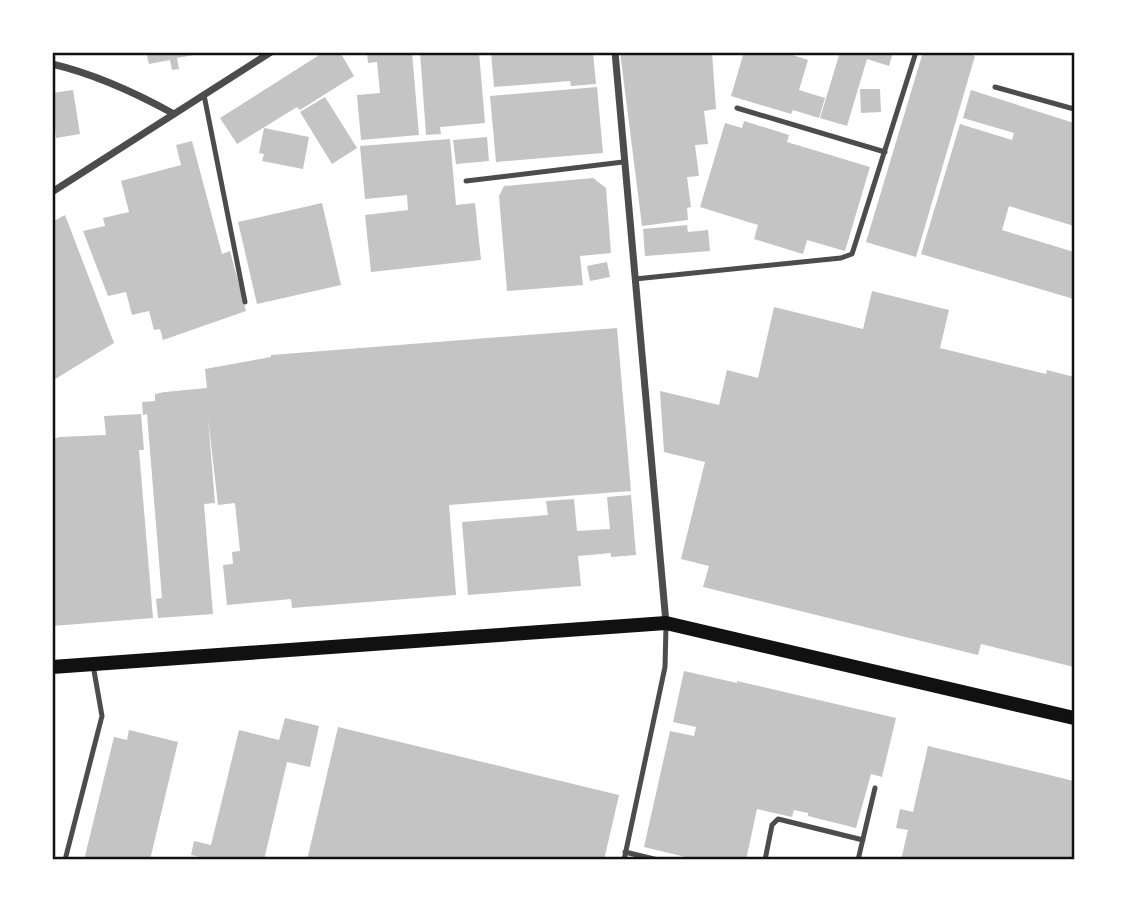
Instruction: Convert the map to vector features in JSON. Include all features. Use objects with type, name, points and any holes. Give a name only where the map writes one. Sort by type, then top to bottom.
[{"type":"main road","points":[[52,667],[666,623],[1074,718]]},
{"type":"street","points":[[52,192],[271,52]]},
{"type":"street","points":[[615,52],[666,623]]},
{"type":"street","points":[[52,64],[115,85],[174,114]]},
{"type":"lane","points":[[635,279],[850,255],[855,249],[916,52]]},
{"type":"lane","points":[[995,87],[1074,108]]},
{"type":"lane","points":[[204,95],[245,302]]},
{"type":"lane","points":[[737,108],[885,152]]},
{"type":"lane","points":[[466,181],[623,162]]},
{"type":"lane","points":[[624,859],[664,667],[666,623]]},
{"type":"lane","points":[[65,859],[102,716],[92,664]]},
{"type":"lane","points":[[858,859],[875,788]]},
{"type":"lane","points":[[765,859],[772,825],[778,819],[863,839]]},
{"type":"lane","points":[[625,852],[658,859]]},
{"type":"building","points":[[146,52],[193,52],[194,55],[177,58],[179,69],[172,70],[170,60],[149,64]]},
{"type":"building","points":[[324,52],[340,52],[354,76],[300,110],[297,107],[237,144],[220,118]]},
{"type":"building","points":[[367,52],[412,52],[419,135],[361,140],[357,95],[380,93],[377,62],[368,63]]},
{"type":"building","points":[[420,52],[479,52],[485,123],[440,127],[441,134],[426,135]]},
{"type":"building","points":[[491,52],[593,52],[596,84],[571,86],[570,81],[494,87]]},
{"type":"building","points":[[620,52],[712,52],[716,109],[704,111],[708,144],[695,145],[699,176],[687,177],[691,207],[687,208],[688,220],[642,226]]},
{"type":"building","points":[[744,52],[783,52],[808,60],[799,90],[825,98],[819,118],[793,110],[791,114],[731,96]]},
{"type":"building","points":[[840,52],[893,52],[889,66],[867,59],[847,126],[820,118]]},
{"type":"building","points":[[923,52],[963,52],[975,56],[916,257],[866,242]]},
{"type":"building","points":[[597,87],[603,153],[496,162],[490,96]]},
{"type":"building","points":[[860,89],[880,89],[881,112],[861,113]]},
{"type":"building","points":[[73,90],[80,134],[56,138],[52,93]]},
{"type":"building","points":[[971,90],[1074,123],[1074,226],[1009,206],[1002,230],[1074,252],[1074,299],[921,254],[960,124],[1012,140],[1014,133],[963,118]]},
{"type":"building","points":[[325,97],[357,148],[332,164],[300,112]]},
{"type":"building","points":[[744,121],[789,135],[787,142],[870,167],[845,251],[807,240],[803,254],[754,239],[758,225],[700,207],[725,123],[742,128]]},
{"type":"building","points":[[264,128],[309,137],[303,169],[262,161],[264,154],[259,153]]},
{"type":"building","points":[[487,137],[489,161],[456,164],[453,140]]},
{"type":"building","points":[[450,139],[456,205],[475,203],[481,260],[371,272],[365,215],[408,210],[407,195],[365,199],[360,146]]},
{"type":"building","points":[[192,141],[222,254],[230,251],[246,311],[163,340],[160,329],[154,330],[149,311],[132,315],[126,292],[108,296],[83,231],[105,226],[103,218],[129,212],[121,181],[181,165],[176,145]]},
{"type":"building","points":[[593,178],[606,188],[611,253],[580,256],[583,285],[507,291],[499,196],[504,186]]},
{"type":"building","points":[[322,203],[341,285],[257,304],[238,222]]},
{"type":"building","points":[[65,215],[114,343],[52,381],[52,222]]},
{"type":"building","points":[[687,225],[688,232],[708,230],[710,251],[645,256],[643,229]]},
{"type":"building","points":[[607,262],[610,277],[590,281],[587,266]]},
{"type":"building","points":[[872,291],[949,310],[940,348],[1046,374],[1047,370],[1074,377],[1074,667],[981,644],[978,655],[703,587],[709,566],[681,559],[705,462],[664,452],[660,391],[719,405],[727,370],[758,378],[774,307],[863,329]]},
{"type":"building","points":[[617,328],[631,491],[449,505],[456,595],[292,608],[291,599],[227,605],[223,565],[233,564],[232,552],[240,551],[235,503],[218,505],[208,418],[215,503],[204,504],[213,614],[158,618],[156,599],[162,598],[147,414],[143,415],[142,402],[155,401],[155,394],[207,388],[205,369],[271,355]]},
{"type":"building","points":[[141,414],[144,450],[139,450],[153,618],[52,626],[52,440],[59,437],[106,435],[104,416]]},
{"type":"building","points":[[631,495],[636,555],[611,557],[611,553],[578,556],[581,586],[468,595],[462,522],[548,515],[546,501],[574,499],[577,531],[610,529],[607,497]]},
{"type":"building","points":[[684,671],[896,718],[882,777],[871,774],[856,828],[794,810],[792,817],[757,809],[746,860],[698,860],[644,847],[670,731],[694,736],[696,727],[673,722]]},
{"type":"building","points":[[285,718],[319,726],[310,767],[287,762],[264,860],[200,860],[201,857],[191,855],[194,841],[211,845],[239,730],[279,740]]},
{"type":"building","points":[[338,727],[619,795],[604,860],[307,860]]},
{"type":"building","points":[[129,730],[178,742],[150,860],[84,860],[114,737],[127,740]]},
{"type":"building","points":[[928,746],[1074,781],[1074,860],[901,860],[908,830],[896,828],[900,809],[913,812]]}]
